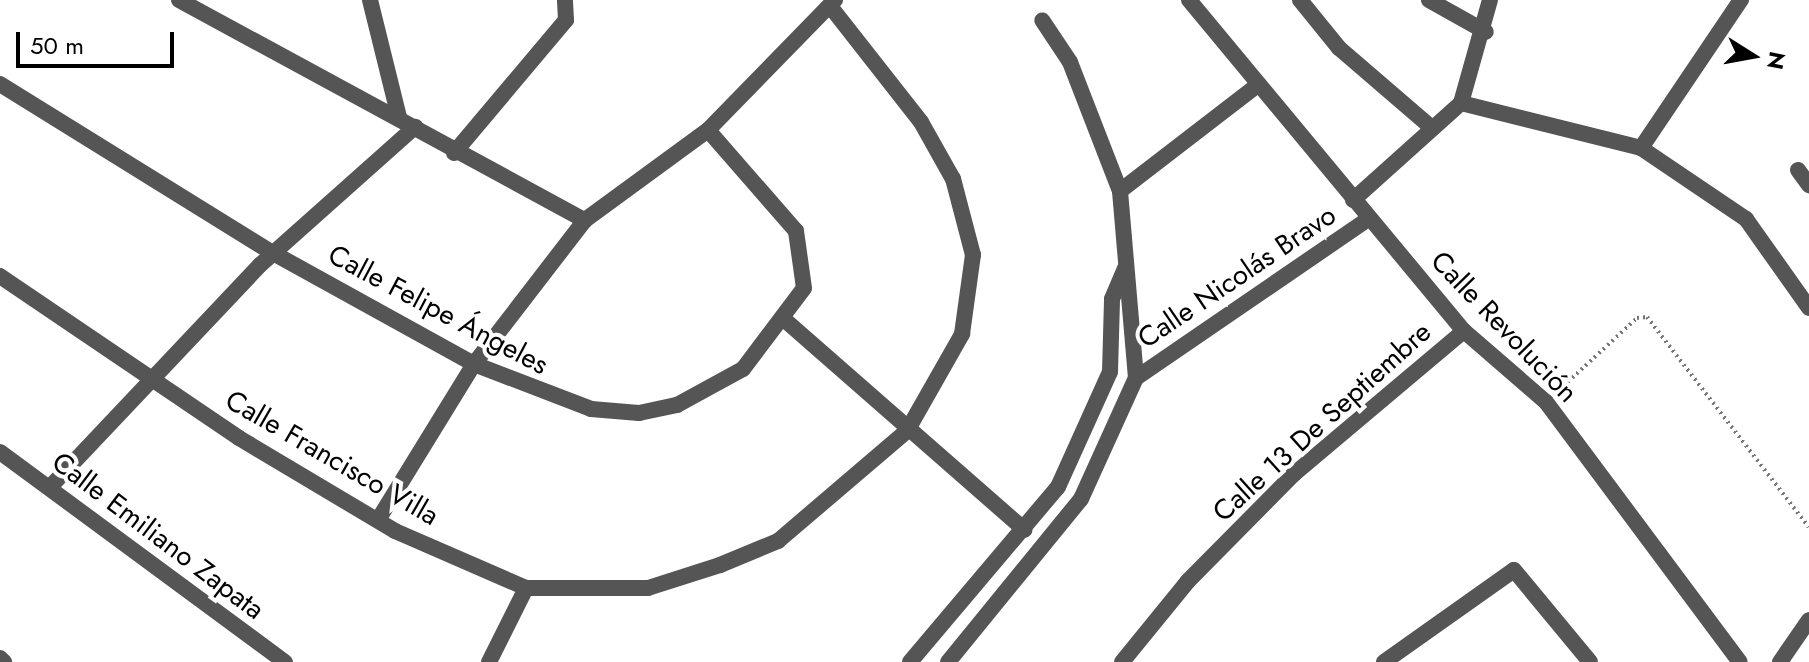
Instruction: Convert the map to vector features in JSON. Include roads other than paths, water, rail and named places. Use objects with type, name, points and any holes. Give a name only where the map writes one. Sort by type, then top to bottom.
[{"type":"street","points":[[179,0],[399,117],[454,153],[585,220]]},
{"type":"street","points":[[370,0],[399,117]]},
{"type":"street","points":[[454,153],[566,20],[565,0]]},
{"type":"street","name":"Calle Revolución","points":[[1189,0],[1464,331],[1546,402],[1740,662]]},
{"type":"street","points":[[1300,0],[1339,48],[1432,128]]},
{"type":"street","points":[[1429,0],[1486,32]]},
{"type":"street","points":[[1490,0],[1486,32],[1461,103],[1641,148],[1746,219],[1809,308]]},
{"type":"street","points":[[1641,148],[1741,0]]},
{"type":"street","points":[[378,520],[474,364],[585,220],[708,130],[832,3]]},
{"type":"street","name":"Calle Francisco Villa","points":[[0,276],[154,377],[239,438],[378,520],[526,588],[648,588],[720,565],[778,541],[907,431],[962,334],[973,255],[940,157],[832,3]]},
{"type":"street","points":[[948,662],[1081,499],[1136,378],[1135,301],[1125,268],[1120,191],[1070,62],[1042,20]]},
{"type":"street","name":"Calle Felipe Ángeles","points":[[0,84],[273,253],[474,364],[591,409],[639,413],[710,390],[743,369],[786,321],[804,288],[796,231],[708,130]]},
{"type":"street","points":[[1120,191],[1259,84]]},
{"type":"street","name":"Calle Nicolás Bravo","points":[[1353,200],[1461,103]]},
{"type":"street","points":[[52,485],[273,253],[415,127]]},
{"type":"street","points":[[1798,170],[1809,185]]},
{"type":"street","name":"Calle Nicolás Bravo","points":[[1136,378],[1368,219]]},
{"type":"street","points":[[910,662],[1025,530],[1058,487],[1105,391],[1112,299],[1125,268]]},
{"type":"street","points":[[786,321],[907,431],[1025,530]]},
{"type":"street","name":"Calle 13 De Septiembre","points":[[1122,662],[1188,581],[1294,474],[1464,331]]},
{"type":"street","name":"Calle Emiliano Zapata","points":[[0,452],[52,485],[285,662]]},
{"type":"street","points":[[1384,662],[1514,570],[1590,662]]},
{"type":"street","points":[[489,662],[526,588]]},
{"type":"street","points":[[1780,662],[1809,620]]}]
